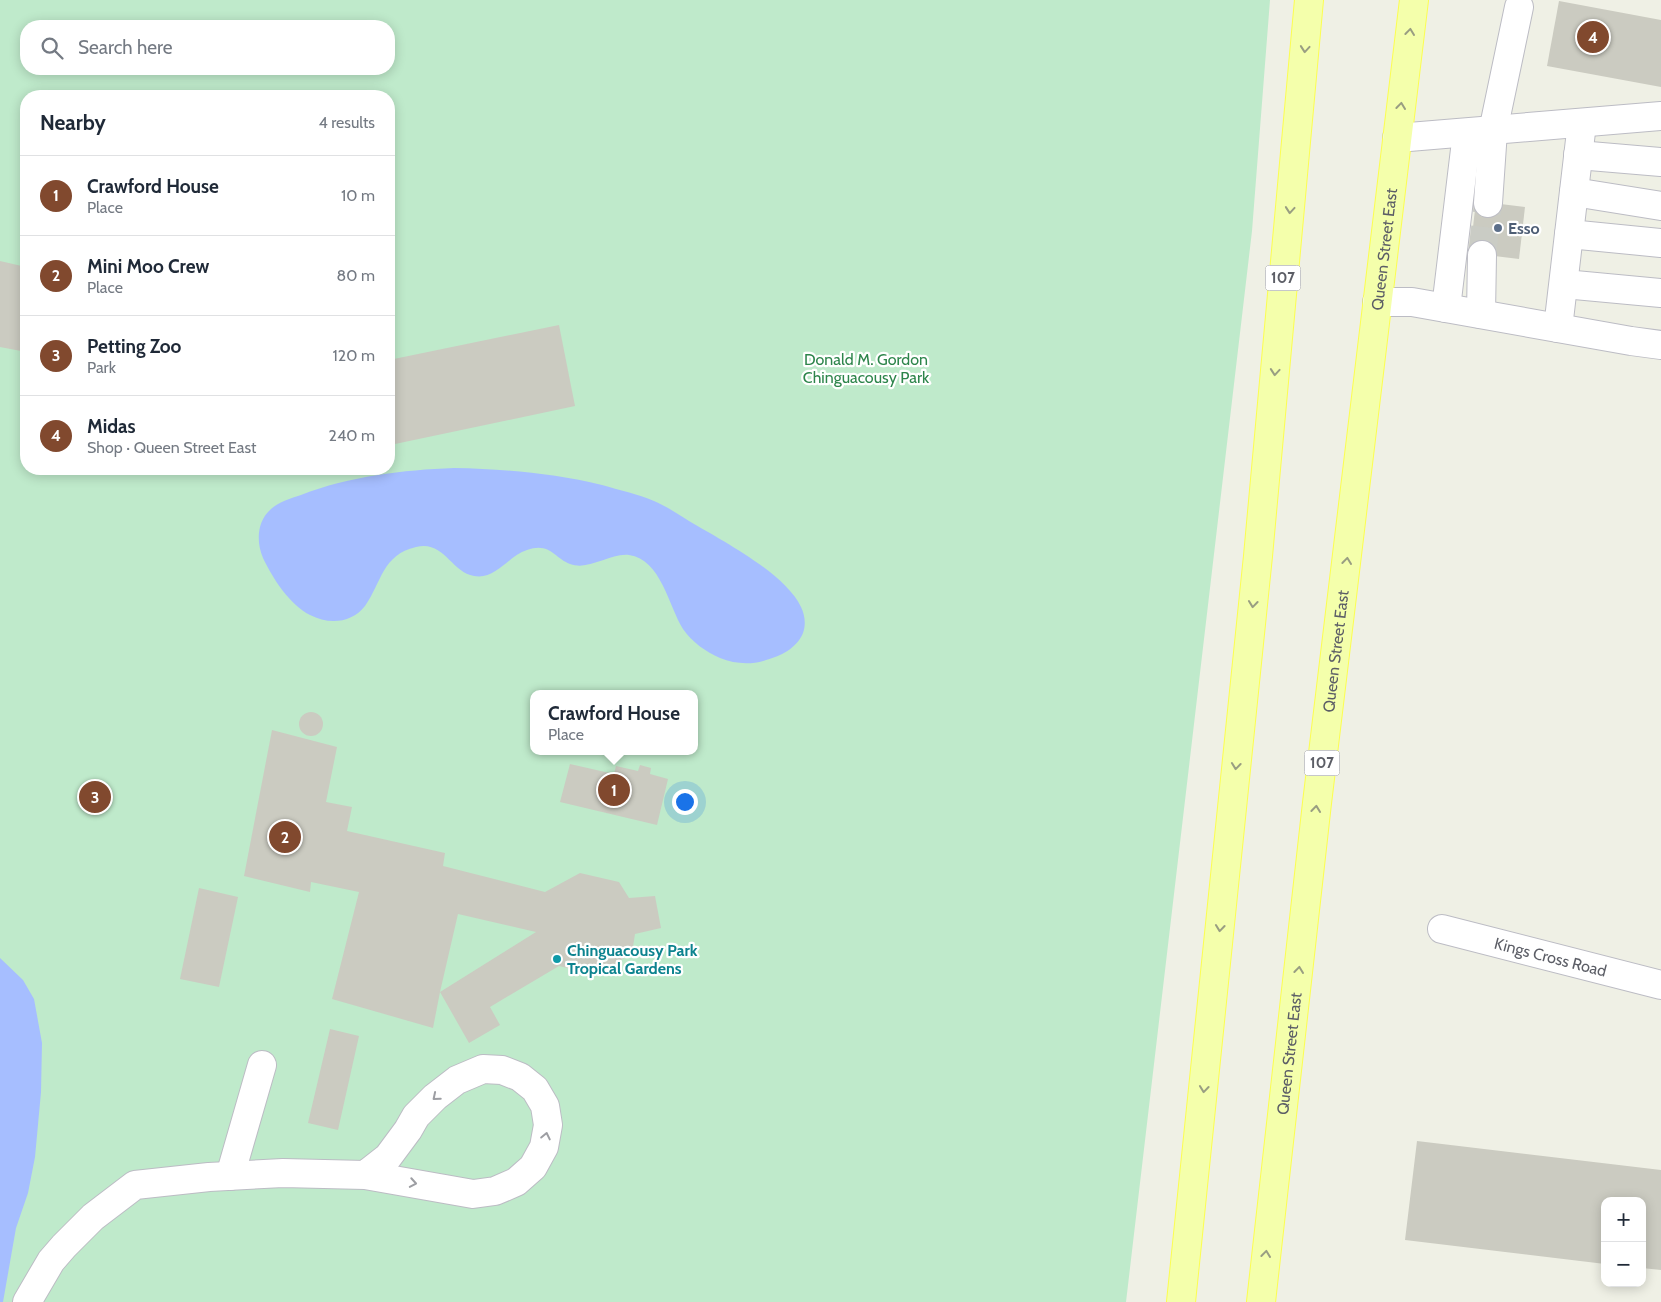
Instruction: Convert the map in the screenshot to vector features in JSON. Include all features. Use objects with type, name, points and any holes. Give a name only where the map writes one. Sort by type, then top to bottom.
[{"type":"main road","name":"107","points":[[1181,1302],[1258,556],[1309,0]]},
{"type":"main road","name":"Queen Street East","points":[[1261,1302],[1317,803],[1414,0]]},
{"type":"street","points":[[1446,308],[1480,132],[1519,6]]},
{"type":"street","points":[[1397,138],[1661,116]]},
{"type":"street","points":[[1558,328],[1582,123]]},
{"type":"street","points":[[1480,132],[1488,203]]},
{"type":"street","points":[[1578,155],[1661,162]]},
{"type":"street","points":[[1574,192],[1661,206]]},
{"type":"street","points":[[1569,234],[1661,243]]},
{"type":"street","points":[[1481,314],[1482,254]]},
{"type":"street","points":[[1564,284],[1661,292]]},
{"type":"street","points":[[1377,302],[1412,302],[1661,345]]},
{"type":"street","name":"Kings Cross Road","points":[[1442,929],[1661,985]]},
{"type":"street","points":[[230,1176],[262,1064]]},
{"type":"street","points":[[27,1302],[51,1261],[64,1246],[94,1217],[135,1185],[230,1176],[283,1174],[365,1175],[473,1194],[495,1191],[516,1182],[532,1167],[544,1147],[548,1125],[545,1106],[535,1089],[520,1077],[502,1070],[483,1069],[458,1080],[434,1097],[416,1116],[388,1157],[365,1175]]},
{"type":"green space","name":"Donald M. Gordon Chinguacousy Park","points":[[0,0],[1270,0],[1252,231],[1126,1302],[0,1302]]},
{"type":"water","points":[[491,469],[565,477],[642,496],[672,510],[751,558],[767,570],[793,594],[801,607],[805,623],[803,633],[797,643],[783,654],[755,663],[731,662],[710,653],[687,634],[678,620],[663,585],[649,565],[640,558],[622,555],[592,564],[577,566],[541,548],[520,553],[489,574],[474,576],[459,569],[434,548],[426,546],[416,547],[396,556],[389,563],[371,597],[360,612],[354,616],[340,621],[332,621],[317,618],[303,611],[277,583],[263,558],[259,545],[259,532],[266,514],[281,502],[320,488],[377,475],[395,475],[395,472]]},
{"type":"water","points":[[0,958],[23,980],[34,999],[42,1043],[41,1092],[35,1157],[28,1193],[16,1228],[3,1302],[0,1302]]},
{"type":"building","points":[[1559,1],[1661,20],[1661,87],[1547,66]]},
{"type":"building","points":[[1476,201],[1525,207],[1519,259],[1470,253]]},
{"type":"building","points":[[0,261],[20,266],[20,351],[0,347]]},
{"type":"building","points":[[559,325],[575,406],[395,444],[395,359]]},
{"type":"building","points":[[311,712],[320,715],[323,724],[320,733],[311,736],[302,733],[299,724],[302,715]]},
{"type":"building","points":[[272,730],[337,747],[326,802],[352,807],[347,831],[445,853],[443,866],[545,892],[580,873],[619,882],[629,898],[655,896],[661,928],[635,934],[632,953],[597,975],[559,966],[490,1007],[500,1025],[469,1043],[440,992],[433,1028],[332,999],[359,892],[311,882],[310,892],[244,876]],"holes":[[[458,914],[536,932],[440,992]]]},
{"type":"building","points":[[570,764],[614,774],[616,766],[638,771],[640,765],[651,768],[650,774],[668,779],[657,825],[560,802]]},
{"type":"building","points":[[199,888],[238,897],[219,987],[180,979]]},
{"type":"building","points":[[330,1029],[359,1036],[338,1130],[308,1123]]},
{"type":"building","points":[[1417,1141],[1661,1170],[1661,1270],[1646,1268],[1646,1197],[1601,1197],[1601,1264],[1405,1240]]},
{"type":"tunnel","points":[[1482,255],[1488,203]]},
{"type":"place","name":"Midas","points":[[1593,37]]},
{"type":"place","name":"Esso","points":[[1498,228]]},
{"type":"place","name":"Crawford House","points":[[614,790]]},
{"type":"place","name":"Petting Zoo","points":[[95,797]]},
{"type":"place","name":"Mini Moo Crew","points":[[285,837]]},
{"type":"place","name":"Chinguacousy Park Tropical Gardens","points":[[557,959]]}]
